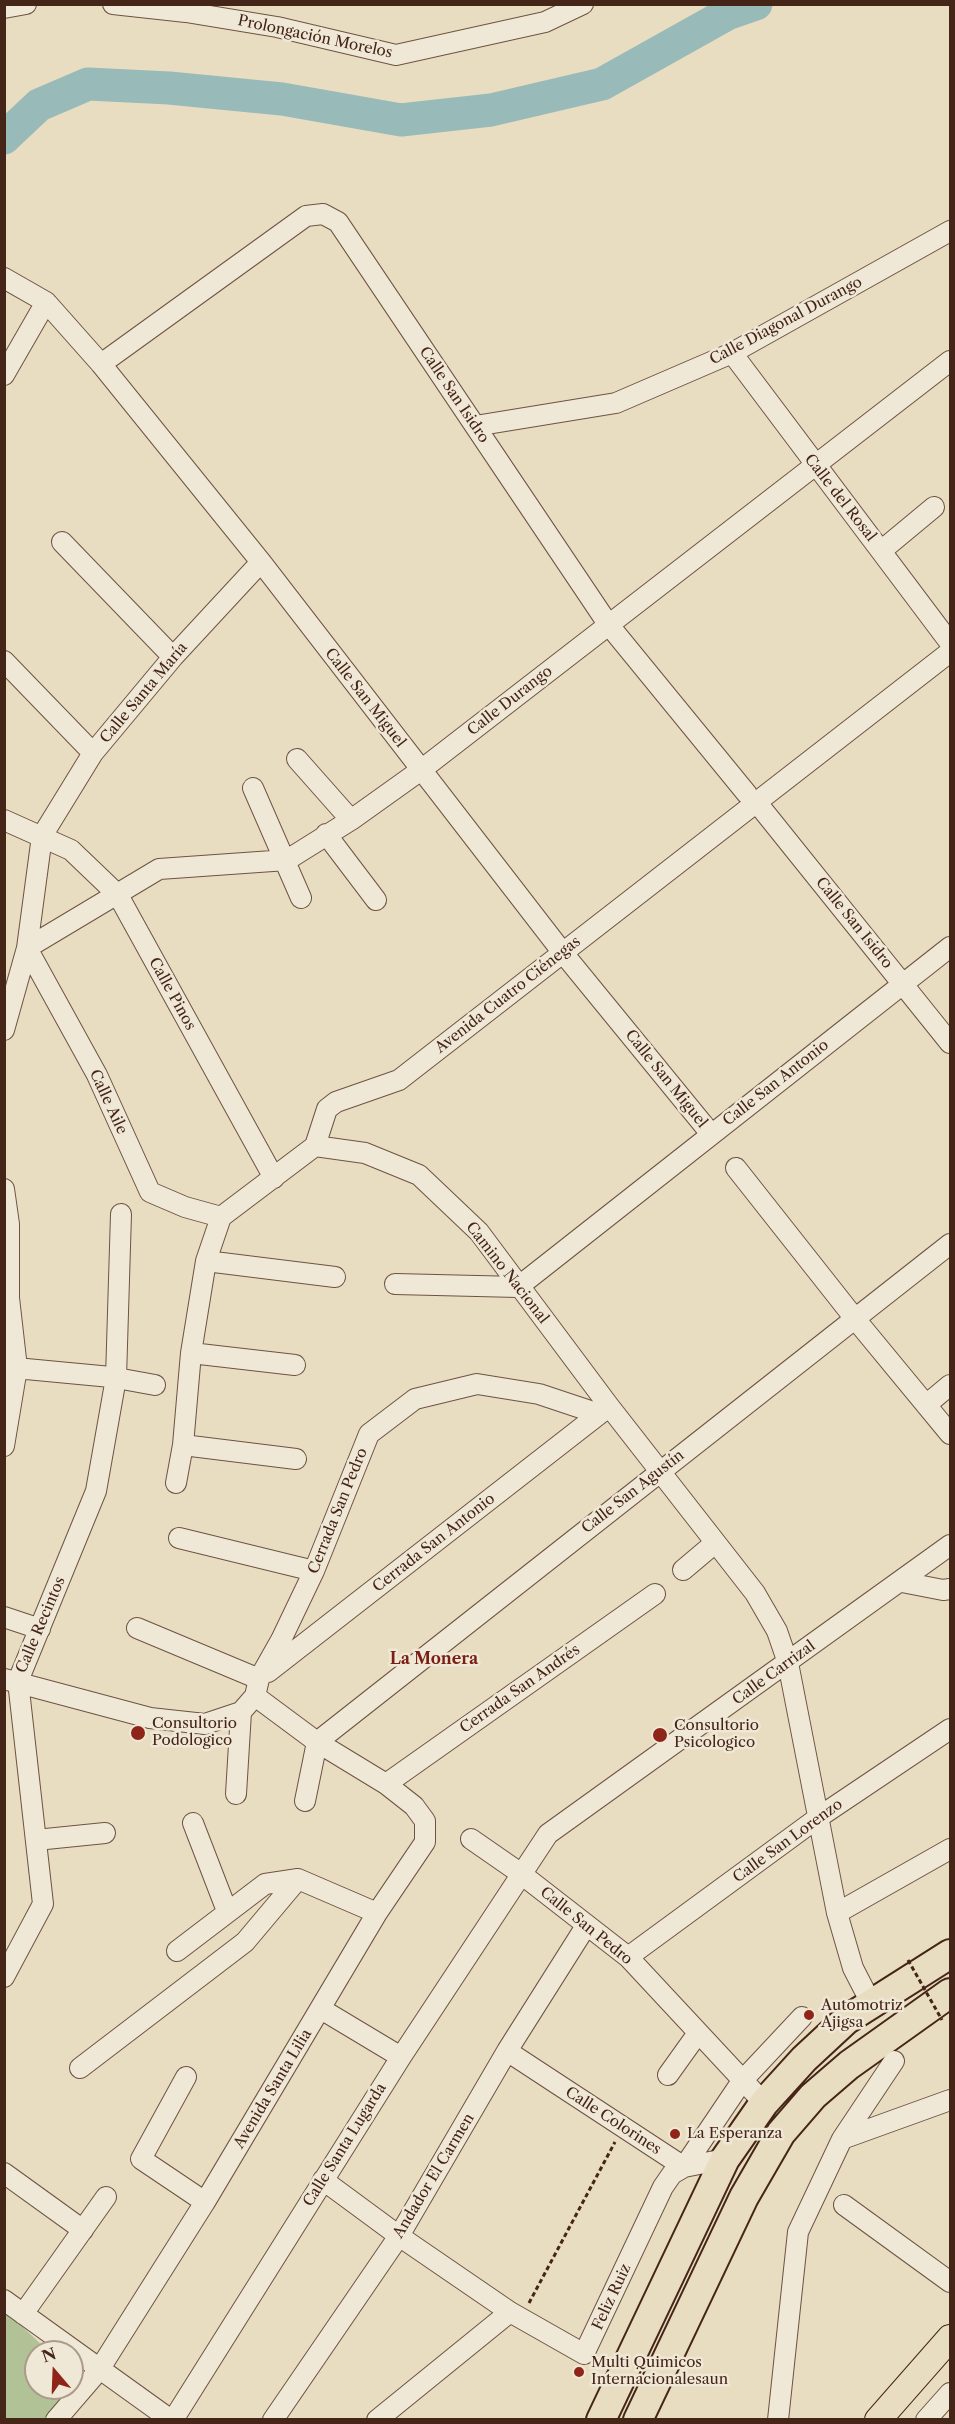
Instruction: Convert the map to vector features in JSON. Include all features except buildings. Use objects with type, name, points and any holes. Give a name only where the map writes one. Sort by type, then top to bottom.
[{"type":"highway","points":[[601,2420],[725,2159],[764,2103],[846,2020],[951,1954]]},
{"type":"highway","points":[[638,2420],[744,2197],[781,2133],[813,2096],[849,2065],[951,1993]]},
{"type":"main road","points":[[878,2420],[951,2338]]},
{"type":"street","points":[[4,8],[26,4]]},
{"type":"street","name":"Prolongación Morelos","points":[[113,4],[186,12],[277,27],[396,55],[545,22],[583,4]]},
{"type":"street","name":"Calle San Isidro","points":[[101,364],[306,216],[323,214],[338,222],[608,624],[951,1043]]},
{"type":"street","name":"Calle Diagonal Durango","points":[[475,426],[616,403],[732,353],[951,231]]},
{"type":"street","name":"Calle San Miguel","points":[[4,278],[46,302],[101,364],[261,562],[563,953],[711,1134]]},
{"type":"street","points":[[4,375],[46,302]]},
{"type":"street","name":"Calle del Rosal","points":[[732,353],[951,643]]},
{"type":"street","name":"Calle Durango","points":[[27,948],[159,869],[287,860],[351,820],[421,770],[951,361]]},
{"type":"street","points":[[881,551],[934,507]]},
{"type":"street","points":[[62,542],[173,657]]},
{"type":"street","name":"Calle Santa María","points":[[42,836],[93,753],[173,657],[261,562]]},
{"type":"street","name":"Avenida Cuatro Ciénegas","points":[[315,1146],[327,1109],[336,1102],[399,1080],[709,838],[752,799],[811,758],[951,652]]},
{"type":"street","points":[[4,662],[93,753]]},
{"type":"street","points":[[297,759],[351,820]]},
{"type":"street","points":[[253,788],[287,860],[301,898]]},
{"type":"street","name":"Calle Pinos","points":[[4,820],[71,850],[118,895],[274,1178]]},
{"type":"street","points":[[326,834],[376,900]]},
{"type":"street","points":[[4,1030],[27,948],[42,836]]},
{"type":"street","name":"Calle San Antonio","points":[[518,1287],[951,947]]},
{"type":"street","name":"Calle Aile","points":[[27,948],[97,1075],[150,1192],[185,1207],[221,1217]]},
{"type":"street","points":[[176,1483],[183,1445],[191,1353],[206,1261],[221,1217],[315,1146]]},
{"type":"street","name":"Camino Nacional","points":[[315,1146],[365,1153],[419,1175],[479,1232],[604,1410],[661,1470],[755,1593],[777,1631],[788,1663],[837,1913],[853,1968],[871,2003]]},
{"type":"street","points":[[736,1168],[856,1320],[951,1434]]},
{"type":"street","points":[[4,1189],[9,1224],[11,1367],[4,1446]]},
{"type":"street","name":"Calle Recintos","points":[[4,1977],[43,1904],[36,1840],[11,1680],[40,1629],[96,1491],[116,1378],[121,1214]]},
{"type":"street","name":"Calle San Agustín","points":[[316,1742],[951,1244]]},
{"type":"street","points":[[206,1261],[334,1277]]},
{"type":"street","points":[[395,1284],[518,1287]]},
{"type":"street","points":[[191,1353],[295,1365]]},
{"type":"street","points":[[11,1367],[116,1378],[154,1385]]},
{"type":"street","name":"Cerrada San Pedro","points":[[257,1688],[314,1571],[369,1434],[415,1399],[477,1384],[539,1394],[604,1410]]},
{"type":"street","points":[[926,1405],[951,1385]]},
{"type":"street","name":"Cerrada San Antonio","points":[[257,1688],[604,1410]]},
{"type":"street","points":[[183,1445],[296,1459]]},
{"type":"street","points":[[179,1538],[314,1571]]},
{"type":"street","points":[[683,1570],[715,1543]]},
{"type":"street","name":"Calle Carrizal","points":[[520,1873],[548,1834],[951,1545]]},
{"type":"street","points":[[902,1582],[943,1590],[951,1589]]},
{"type":"street","name":"Cerrada San Andrés","points":[[386,1784],[655,1594]]},
{"type":"street","points":[[4,1617],[40,1629]]},
{"type":"street","points":[[137,1628],[257,1688],[316,1742],[386,1784]]},
{"type":"street","points":[[11,1680],[150,1718],[205,1724],[241,1712]]},
{"type":"street","points":[[236,1794],[241,1712],[257,1688]]},
{"type":"street","name":"Calle San Lorenzo","points":[[628,1957],[819,1817],[951,1729]]},
{"type":"street","points":[[304,1801],[316,1742]]},
{"type":"street","name":"Avenida Santa Lilia","points":[[56,2420],[99,2370],[205,2202],[377,1913],[425,1842],[425,1821],[414,1806],[386,1784]]},
{"type":"street","points":[[194,1823],[227,1911]]},
{"type":"street","points":[[36,1840],[105,1833]]},
{"type":"street","name":"Calle San Pedro","points":[[471,1839],[520,1873],[628,1957],[764,2103]]},
{"type":"street","points":[[837,1913],[951,1849]]},
{"type":"street","name":"Calle Santa Lugarda","points":[[172,2420],[400,2057],[520,1873]]},
{"type":"street","points":[[177,1952],[227,1911],[265,1884],[298,1879],[377,1913]]},
{"type":"street","points":[[80,2068],[245,1942],[298,1879]]},
{"type":"street","name":"Andador El Carmen","points":[[273,2420],[399,2236],[507,2052],[586,1926]]},
{"type":"street","points":[[321,2009],[400,2057]]},
{"type":"street","name":"Feliz Ruiz","points":[[323,2180],[399,2236],[515,2315],[585,2354],[663,2187],[672,2174],[684,2167],[742,2081],[802,2017]]},
{"type":"street","points":[[668,2075],[698,2033]]},
{"type":"street","name":"Calle Colorines","points":[[507,2052],[684,2167]]},
{"type":"street","points":[[778,2420],[798,2232],[842,2139],[894,2061]]},
{"type":"street","points":[[186,2077],[141,2159],[205,2202]]},
{"type":"street","points":[[842,2139],[951,2100]]},
{"type":"street","points":[[684,2167],[725,2159]]},
{"type":"street","points":[[4,2173],[83,2230]]},
{"type":"street","points":[[23,2314],[106,2197]]},
{"type":"street","points":[[844,2205],[951,2282]]},
{"type":"street","points":[[4,2300],[172,2420]]},
{"type":"street","points":[[377,2420],[515,2315]]},
{"type":"street","points":[[926,2420],[951,2393]]},
{"type":"path","points":[[908,1960],[942,2020]]},
{"type":"path","points":[[515,2315],[623,2127]]},
{"type":"green space","points":[[4,2309],[36,2340],[24,2340],[24,2400],[65,2400],[47,2419],[5,2419]]},
{"type":"waterway","points":[[4,138],[39,105],[88,84],[169,88],[282,99],[401,120],[491,110],[602,84],[727,14],[756,4]]},
{"type":"place","name":"Consultorio Podologico","points":[[138,1733]]},
{"type":"place","name":"Consultorio Psicologico","points":[[660,1735]]},
{"type":"place","name":"Automotriz Ajigsa","points":[[809,2015]]},
{"type":"place","name":"La Esperanza","points":[[675,2134]]},
{"type":"place","name":"Multi Quimicos Internacionalesaun","points":[[579,2372]]},
{"type":"district","name":"La Monera","points":[[434,1659]]}]
